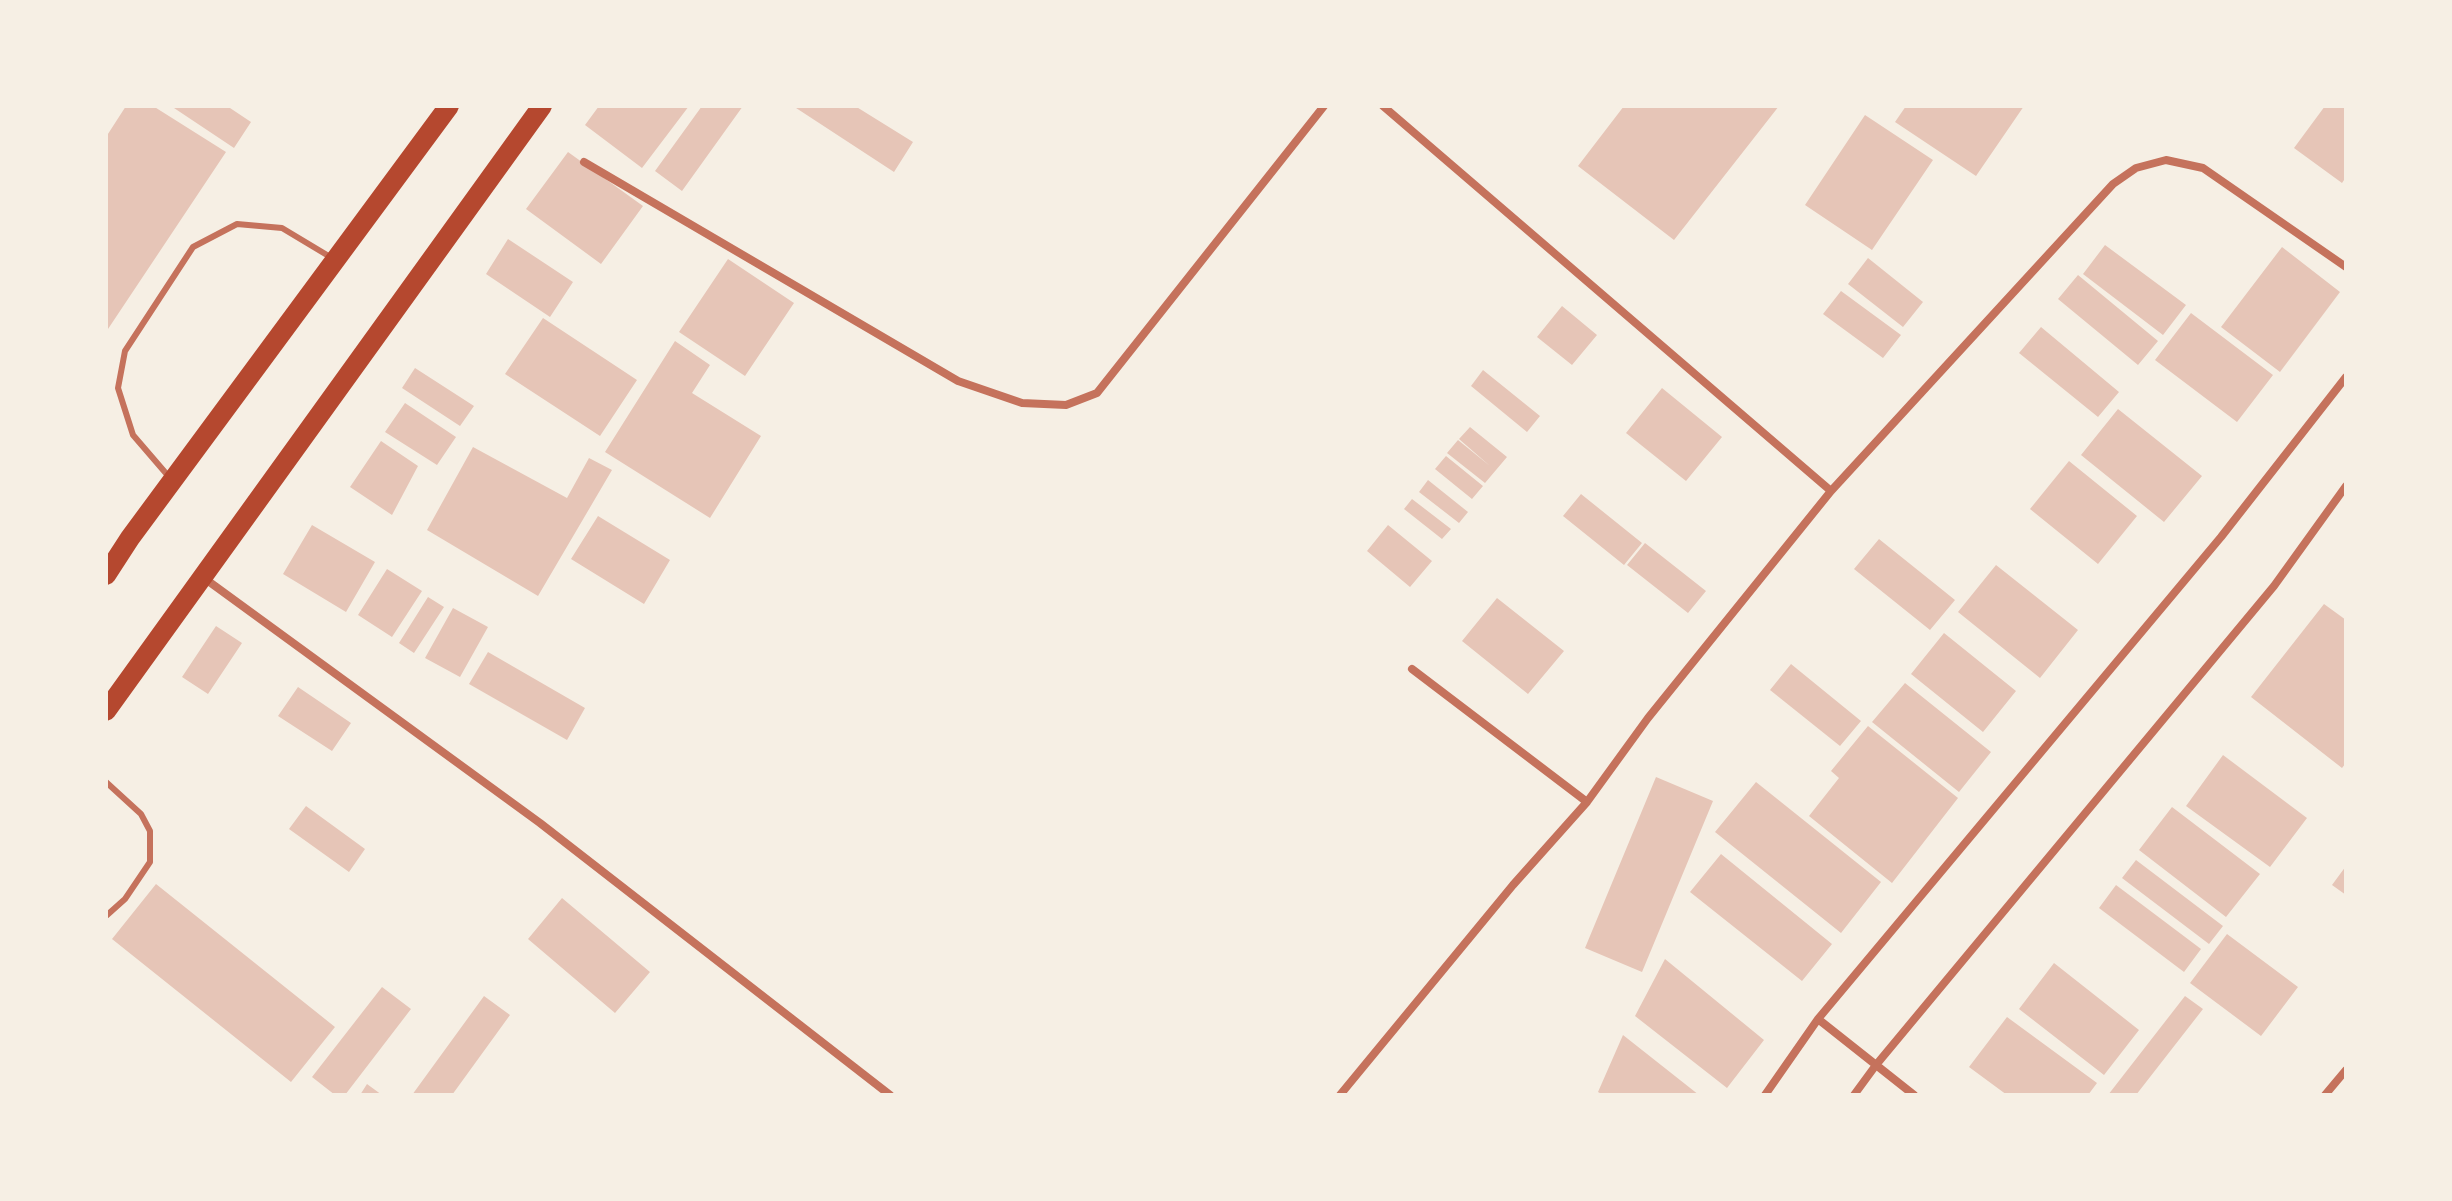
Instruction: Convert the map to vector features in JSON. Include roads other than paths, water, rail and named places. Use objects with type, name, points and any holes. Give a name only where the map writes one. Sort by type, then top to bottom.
[{"type":"main road","points":[[106,575],[449,106]]},
{"type":"main road","points":[[106,711],[542,106]]},
{"type":"street","points":[[584,162],[958,381],[1022,403],[1066,405],[1097,393],[1324,106]]},
{"type":"street","points":[[1383,106],[1831,491]]},
{"type":"street","points":[[1340,1095],[1513,885],[1587,802],[1648,718],[1831,491],[2113,184],[2136,168],[2166,160],[2203,168],[2346,267]]},
{"type":"street","points":[[1765,1095],[1818,1019],[2221,537],[2346,377]]},
{"type":"street","points":[[1854,1095],[2274,586],[2346,486]]},
{"type":"street","points":[[201,576],[540,823],[890,1095]]},
{"type":"street","points":[[1412,669],[1587,802]]},
{"type":"street","points":[[1818,1019],[1914,1095]]},
{"type":"street","points":[[2325,1095],[2346,1070]]},
{"type":"lane","points":[[172,481],[133,435],[118,388],[125,351],[193,247],[237,224],[282,228],[335,260]]},
{"type":"lane","points":[[106,782],[141,814],[150,831],[150,862],[125,899],[106,916]]}]
